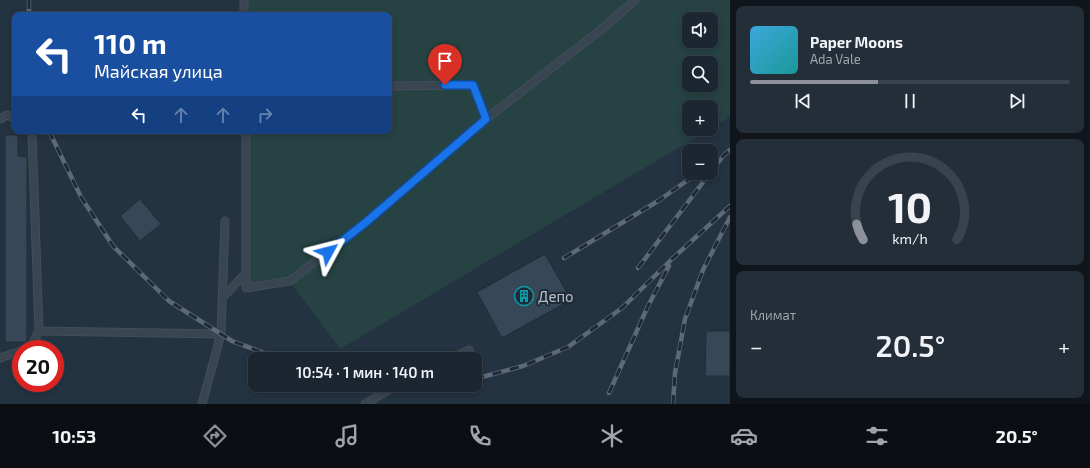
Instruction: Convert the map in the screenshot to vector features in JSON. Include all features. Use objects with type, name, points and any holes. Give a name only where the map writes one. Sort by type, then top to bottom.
[{"type":"lane","points":[[244,0],[244,12]]},
{"type":"lane","points":[[246,134],[246,288],[290,282],[365,223],[486,119],[603,28],[635,0]]},
{"type":"lane","points":[[392,86],[473,85],[486,119]]},
{"type":"lane","points":[[0,119],[7,115],[12,117]]},
{"type":"lane","points":[[32,134],[39,331],[35,340]]},
{"type":"lane","points":[[202,404],[222,334],[225,221]]},
{"type":"lane","points":[[222,298],[246,272]]},
{"type":"lane","points":[[39,331],[222,334]]},
{"type":"lane","points":[[465,352],[469,350]]},
{"type":"lane","points":[[0,358],[12,354]]},
{"type":"lane","points":[[365,404],[385,392]]},
{"type":"green space","points":[[244,0],[730,0],[730,117],[718,124],[718,100],[682,100],[682,136],[698,136],[685,144],[682,144],[682,146],[340,349],[290,282],[246,288],[246,134],[392,134],[392,12],[244,12]]},
{"type":"building","points":[[5,135],[18,135],[18,156],[27,157],[27,340],[12,340],[12,342],[5,342]]},
{"type":"building","points":[[140,199],[161,224],[140,241],[120,216]]},
{"type":"building","name":"Депо","points":[[545,254],[571,300],[502,338],[477,292]]},
{"type":"building","points":[[706,331],[730,331],[730,376],[705,376]]},
{"type":"railway","points":[[29,0],[29,12]]},
{"type":"railway","points":[[50,134],[81,197],[113,246],[169,301],[232,341],[261,352]]},
{"type":"railway","points":[[718,163],[730,150]]},
{"type":"railway","points":[[564,258],[658,201],[688,180]]},
{"type":"railway","points":[[638,268],[705,180]]},
{"type":"railway","points":[[482,377],[523,366],[568,347],[622,308],[672,259],[730,206]]},
{"type":"railway","points":[[673,404],[675,373],[685,319],[703,270],[730,217]]},
{"type":"railway","points":[[609,393],[648,306],[669,266]]},
{"type":"place","name":"Депо","points":[[524,296]]},
{"type":"route","points":[[328,252],[365,223],[486,119],[473,85],[445,85]]}]
